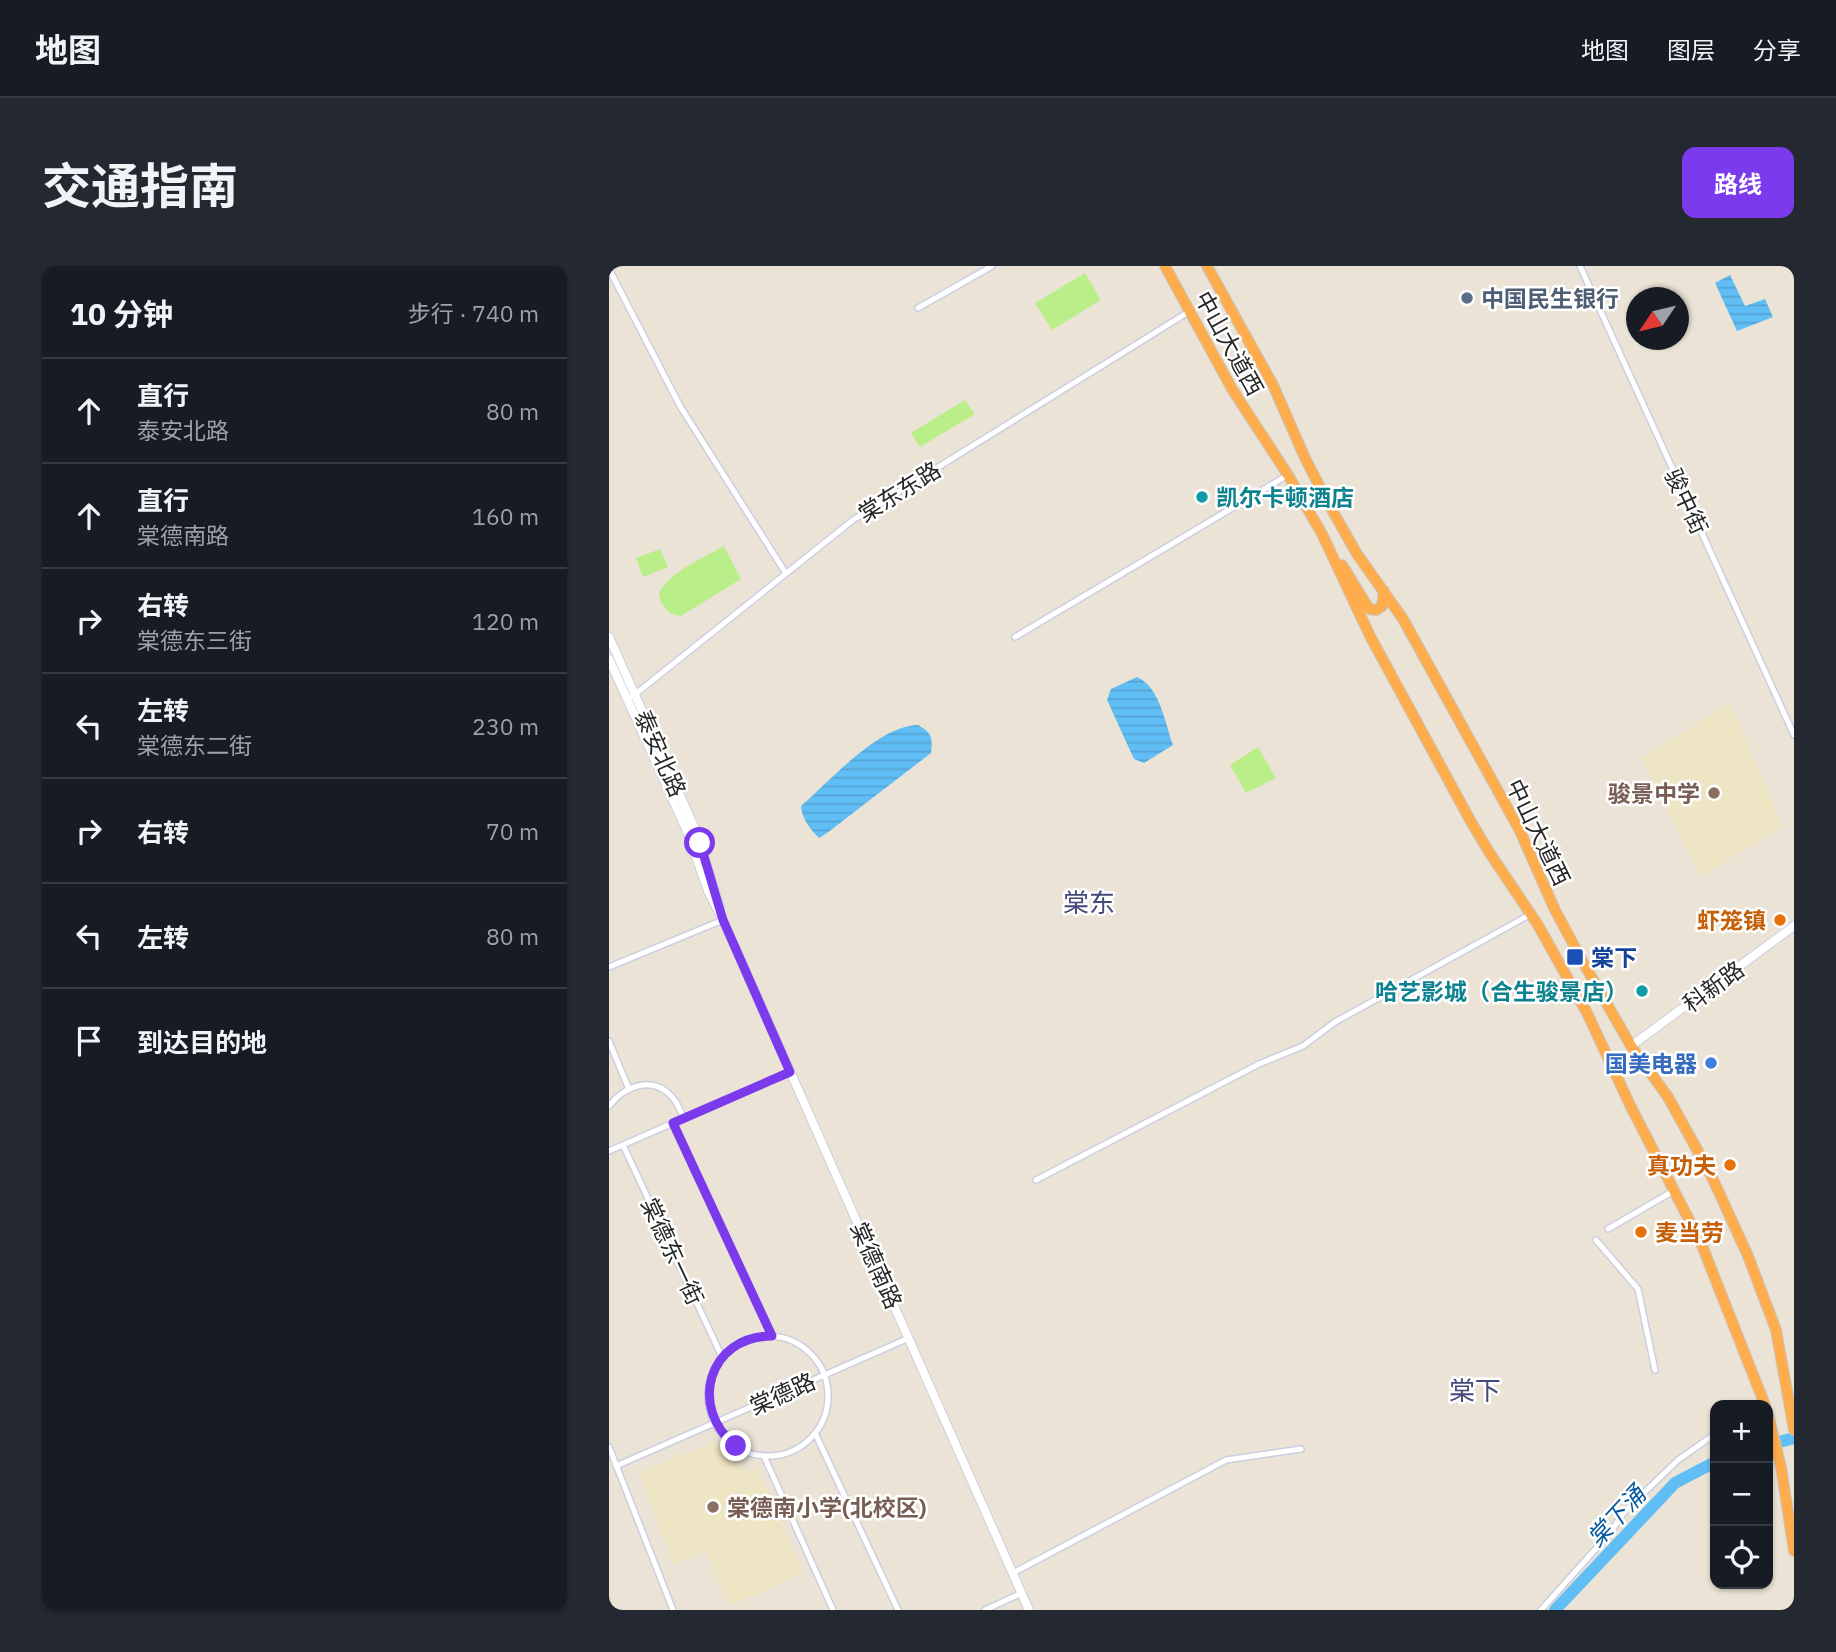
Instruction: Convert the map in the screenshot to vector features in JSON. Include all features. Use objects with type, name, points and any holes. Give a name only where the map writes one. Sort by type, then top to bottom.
[{"type":"highway","name":"中山大道西","points":[[1165,266],[1237,397],[1288,475],[1333,554],[1364,624],[1489,852],[1531,914],[1587,1013],[1714,1274],[1763,1400]]},
{"type":"highway","name":"中山大道西","points":[[1207,266],[1273,385],[1327,501],[1357,554],[1409,630],[1519,829],[1564,928],[1631,1046],[1668,1097],[1735,1225],[1776,1330],[1793,1422]]},
{"type":"highway","points":[[1333,554],[1369,609],[1376,610],[1381,606],[1384,592]]},
{"type":"highway","points":[[1773,1435],[1794,1551]]},
{"type":"street","points":[[918,308],[992,266]]},
{"type":"street","name":"骏中街","points":[[1580,266],[1794,735]]},
{"type":"street","points":[[609,269],[680,406],[785,572]]},
{"type":"street","name":"棠东东路","points":[[632,698],[785,572],[853,520],[1189,311]]},
{"type":"street","points":[[1015,637],[1288,475]]},
{"type":"street","name":"泰安北路","points":[[609,637],[632,698]]},
{"type":"street","name":"泰安北路","points":[[609,659],[632,698],[695,829],[723,920]]},
{"type":"street","points":[[1036,1180],[1259,1064],[1303,1046],[1335,1022],[1531,914]]},
{"type":"street","points":[[609,967],[723,920]]},
{"type":"street","name":"棠德南路","points":[[723,920],[1029,1610]]},
{"type":"street","name":"科新路","points":[[1631,1046],[1794,926]]},
{"type":"street","points":[[609,1041],[628,1087]]},
{"type":"street","points":[[609,1151],[790,1072]]},
{"type":"street","points":[[609,1106],[618,1094],[628,1087],[644,1085],[661,1089],[673,1096],[684,1119]]},
{"type":"street","points":[[673,1123],[772,1336]]},
{"type":"street","name":"棠德东一街","points":[[623,1145],[722,1357]]},
{"type":"street","points":[[1608,1229],[1675,1190]]},
{"type":"street","points":[[1596,1240],[1638,1289],[1655,1370]]},
{"type":"street","points":[[772,1336],[800,1345],[815,1359],[827,1386],[827,1406],[815,1433],[793,1451],[765,1456],[736,1446],[721,1432],[709,1405],[710,1385],[722,1357],[745,1341],[772,1336]]},
{"type":"street","name":"棠德路","points":[[616,1466],[910,1338]]},
{"type":"street","points":[[815,1433],[898,1610]]},
{"type":"street","points":[[1541,1610],[1610,1534],[1624,1513],[1678,1460],[1710,1438]]},
{"type":"street","points":[[609,1447],[673,1610]]},
{"type":"street","points":[[1013,1573],[1226,1460],[1301,1449]]},
{"type":"street","points":[[765,1456],[833,1610]]},
{"type":"street","points":[[985,1610],[1021,1593]]},
{"type":"shaded area","name":"骏景中学","points":[[1730,703],[1783,827],[1701,876],[1642,758]]},
{"type":"shaded area","name":"棠德南小学(北校区)","points":[[713,1442],[741,1467],[759,1471],[803,1573],[730,1606],[705,1551],[673,1564],[639,1473]]},
{"type":"green space","points":[[1085,273],[1101,300],[1052,330],[1035,303]]},
{"type":"green space","points":[[965,400],[975,414],[920,447],[911,433]]},
{"type":"green space","points":[[724,546],[741,579],[681,616],[671,614],[661,603],[659,593],[665,585],[688,566]]},
{"type":"green space","points":[[660,549],[668,567],[643,577],[636,558]]},
{"type":"green space","points":[[1258,747],[1276,778],[1246,793],[1230,765]]},
{"type":"water","points":[[1730,275],[1745,306],[1765,299],[1773,317],[1737,331],[1715,283]]},
{"type":"water","points":[[1137,677],[1145,682],[1156,697],[1173,745],[1144,763],[1134,759],[1107,700],[1111,689]]},
{"type":"water","points":[[918,725],[931,736],[931,753],[819,838],[807,824],[801,806],[871,744],[887,734]]},
{"type":"waterway","name":"棠下涌","points":[[1773,1444],[1794,1438]]},
{"type":"waterway","name":"棠下涌","points":[[1555,1610],[1675,1483],[1713,1463]]},
{"type":"place","name":"中国民生银行","points":[[1467,298]]},
{"type":"place","name":"凯尔卡顿酒店","points":[[1202,497]]},
{"type":"place","name":"骏景中学","points":[[1714,793]]},
{"type":"place","name":"虾笼镇","points":[[1780,920]]},
{"type":"place","name":"棠下","points":[[1575,957]]},
{"type":"place","name":"哈艺影城（合生骏景店）","points":[[1642,991]]},
{"type":"place","name":"国美电器","points":[[1711,1063]]},
{"type":"place","name":"真功夫","points":[[1730,1165]]},
{"type":"place","name":"麦当劳","points":[[1641,1232]]},
{"type":"place","name":"棠德南小学(北校区)","points":[[713,1507]]},
{"type":"district","name":"棠东","points":[[1089,902]]},
{"type":"district","name":"棠下","points":[[1475,1390]]},
{"type":"route","points":[[700,843],[723,920],[790,1072],[673,1123],[772,1336],[754,1338],[736,1345],[722,1357],[712,1375],[709,1395],[712,1415],[721,1432],[736,1446]]}]
